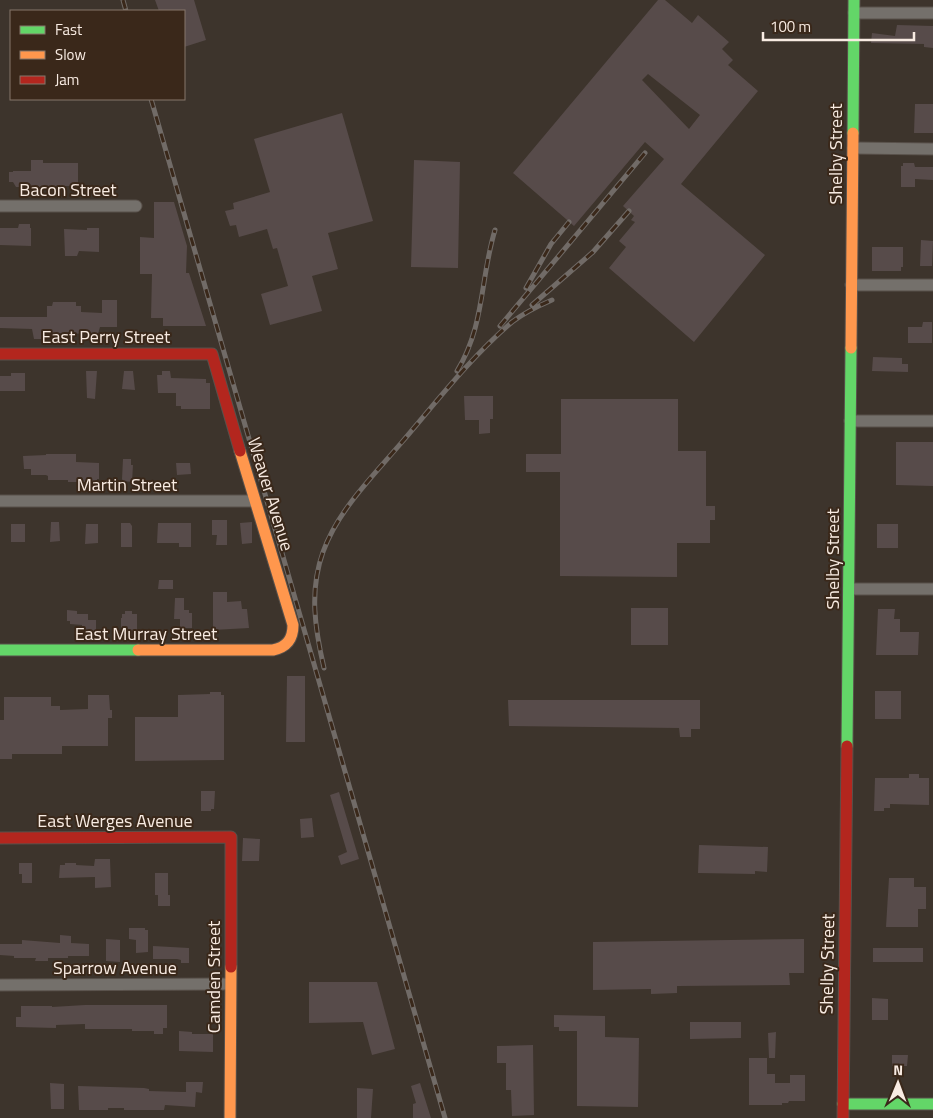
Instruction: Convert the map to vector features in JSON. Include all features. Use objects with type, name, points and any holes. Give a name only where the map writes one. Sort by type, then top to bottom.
[{"type":"street","name":"Shelby Street","points":[[843,1118],[854,0]]},
{"type":"street","points":[[854,13],[933,13]]},
{"type":"street","points":[[853,148],[933,149]]},
{"type":"street","name":"Bacon Street","points":[[0,206],[136,206]]},
{"type":"street","points":[[851,285],[933,285]]},
{"type":"street","name":"East Perry Street","points":[[0,354],[212,354]]},
{"type":"street","name":"Weaver Avenue","points":[[212,354],[293,625],[294,632],[290,643]]},
{"type":"street","points":[[850,421],[933,421]]},
{"type":"street","name":"Martin Street","points":[[0,501],[255,501]]},
{"type":"street","points":[[849,589],[933,589]]},
{"type":"street","name":"East Murray Street","points":[[0,650],[273,650],[290,643]]},
{"type":"street","name":"East Werges Avenue","points":[[0,838],[231,836]]},
{"type":"street","name":"Camden Street","points":[[230,1118],[231,836]]},
{"type":"street","name":"Sparrow Avenue","points":[[0,985],[230,984]]},
{"type":"street","points":[[844,1104],[933,1104]]},
{"type":"building","points":[[155,0],[194,0],[206,40],[185,47],[185,10],[159,10]]},
{"type":"building","points":[[658,0],[665,0],[692,23],[698,15],[729,42],[722,49],[733,60],[728,65],[758,91],[681,184],[765,255],[694,342],[609,268],[626,247],[619,241],[635,222],[631,220],[634,216],[623,206],[664,159],[645,142],[574,226],[513,173]],"holes":[[[648,74],[700,115],[689,129],[642,80]]]},
{"type":"building","points":[[897,25],[933,26],[933,48],[924,47],[924,44],[871,43],[872,33],[895,36]]},
{"type":"building","points":[[915,104],[933,104],[933,133],[914,133]]},
{"type":"building","points":[[342,113],[373,221],[328,233],[338,269],[312,276],[322,311],[270,325],[261,294],[288,286],[277,248],[273,249],[267,229],[239,237],[236,225],[230,226],[225,211],[234,209],[233,203],[270,192],[254,139]]},
{"type":"building","points":[[31,160],[43,160],[43,163],[78,163],[78,186],[60,186],[60,189],[48,190],[48,187],[16,187],[13,182],[9,182],[9,172],[31,171]]},
{"type":"building","points":[[414,160],[460,162],[458,268],[411,267]]},
{"type":"building","points":[[903,163],[914,163],[915,167],[933,167],[933,180],[915,179],[915,187],[901,187],[901,166],[903,166]]},
{"type":"building","points":[[154,202],[174,202],[187,246],[186,273],[189,273],[206,326],[163,326],[163,318],[151,318],[152,274],[140,274],[140,237],[154,238]]},
{"type":"building","points":[[19,224],[30,224],[31,246],[0,245],[0,228],[18,228]]},
{"type":"building","points":[[87,228],[99,228],[99,252],[79,251],[77,256],[65,256],[64,229],[87,230]]},
{"type":"building","points":[[921,240],[933,241],[932,266],[920,266]]},
{"type":"building","points":[[872,247],[903,247],[903,267],[901,267],[901,271],[872,271]]},
{"type":"building","points":[[102,300],[117,300],[117,327],[100,327],[98,334],[45,333],[44,339],[34,339],[32,329],[0,328],[0,317],[47,317],[47,306],[52,306],[53,302],[76,302],[76,306],[81,306],[81,312],[102,313]]},
{"type":"building","points":[[923,322],[932,322],[932,343],[908,343],[908,327],[922,327]]},
{"type":"building","points":[[873,357],[902,358],[902,364],[908,364],[908,372],[872,371]]},
{"type":"building","points":[[86,371],[97,371],[95,399],[87,398]]},
{"type":"building","points":[[124,371],[133,371],[135,390],[122,389]]},
{"type":"building","points":[[162,371],[170,371],[171,378],[206,379],[206,383],[210,383],[210,409],[181,409],[181,406],[176,406],[176,393],[158,393],[157,375],[162,375]]},
{"type":"building","points":[[11,373],[25,373],[25,391],[0,391],[0,376],[11,376]]},
{"type":"building","points":[[464,396],[493,396],[493,419],[490,419],[490,433],[479,434],[479,420],[465,420]]},
{"type":"building","points":[[561,399],[678,399],[678,451],[706,451],[706,506],[715,506],[715,520],[710,520],[710,543],[677,543],[677,577],[560,576],[560,472],[526,472],[526,454],[561,454]]},
{"type":"building","points":[[896,442],[933,442],[933,486],[896,485]]},
{"type":"building","points":[[76,454],[76,462],[99,463],[99,479],[97,479],[97,482],[48,480],[46,475],[31,475],[31,469],[24,469],[23,456]]},
{"type":"building","points":[[123,459],[131,459],[131,465],[133,465],[132,482],[123,481],[122,479]]},
{"type":"building","points":[[176,463],[190,463],[191,474],[177,475]]},
{"type":"building","points":[[212,520],[227,520],[227,545],[216,545],[217,535],[212,535]]},
{"type":"building","points":[[51,522],[59,522],[60,541],[50,542]]},
{"type":"building","points":[[252,522],[252,543],[242,544],[240,523]]},
{"type":"building","points":[[121,523],[130,523],[132,526],[132,547],[121,547]]},
{"type":"building","points":[[158,523],[191,523],[191,547],[179,547],[179,543],[157,543]]},
{"type":"building","points":[[11,524],[25,524],[25,542],[11,542]]},
{"type":"building","points":[[86,524],[98,524],[98,543],[85,544]]},
{"type":"building","points":[[877,524],[898,524],[898,548],[877,548]]},
{"type":"building","points":[[159,580],[173,580],[173,589],[158,589]]},
{"type":"building","points":[[213,592],[227,592],[227,602],[241,601],[242,609],[247,609],[249,628],[213,630]]},
{"type":"building","points":[[175,598],[184,598],[184,610],[189,610],[189,613],[192,613],[192,628],[180,628],[180,619],[174,619]]},
{"type":"building","points":[[631,608],[668,608],[668,645],[631,645]]},
{"type":"building","points":[[878,609],[895,609],[894,619],[900,619],[900,632],[919,632],[918,655],[876,655]]},
{"type":"building","points":[[67,610],[77,611],[77,614],[88,614],[88,620],[96,620],[96,632],[82,632],[82,625],[70,624],[70,621],[67,621]]},
{"type":"building","points":[[125,611],[132,611],[132,614],[137,614],[137,634],[133,634],[133,636],[125,636],[125,633],[121,633],[121,618]]},
{"type":"building","points":[[287,676],[305,676],[305,742],[286,742]]},
{"type":"building","points":[[875,691],[901,691],[901,719],[875,719]]},
{"type":"building","points":[[210,692],[221,692],[221,695],[224,695],[224,760],[135,761],[135,717],[178,717],[178,695],[210,694]]},
{"type":"building","points":[[88,695],[109,695],[112,718],[108,718],[108,746],[62,746],[62,754],[12,754],[12,759],[0,759],[0,720],[4,720],[4,697],[51,697],[51,706],[60,706],[60,710],[88,709]]},
{"type":"building","points":[[508,700],[700,700],[700,729],[691,729],[691,737],[680,737],[679,728],[509,726]]},
{"type":"building","points":[[909,774],[919,774],[919,778],[929,778],[929,805],[890,804],[890,808],[884,808],[884,811],[874,811],[875,778],[909,778]]},
{"type":"building","points":[[201,791],[215,791],[214,809],[211,809],[211,811],[201,811]]},
{"type":"building","points":[[339,792],[359,859],[341,865],[338,856],[347,852],[330,795]]},
{"type":"building","points":[[312,818],[314,837],[301,838],[300,819]]},
{"type":"building","points":[[243,838],[260,839],[259,861],[242,861]]},
{"type":"building","points":[[699,845],[768,847],[767,872],[755,871],[755,874],[698,873]]},
{"type":"building","points":[[95,859],[110,859],[111,887],[95,888],[95,877],[59,878],[60,865],[76,863],[76,865],[94,866]]},
{"type":"building","points":[[19,863],[32,863],[32,883],[22,883],[22,874],[19,874]]},
{"type":"building","points":[[155,873],[168,873],[170,906],[158,906],[158,895],[155,895]]},
{"type":"building","points":[[889,878],[914,878],[914,887],[926,887],[926,909],[918,909],[918,927],[886,927]]},
{"type":"building","points":[[129,928],[145,928],[145,930],[148,930],[148,952],[136,953],[136,940],[129,939]]},
{"type":"building","points":[[60,935],[71,936],[71,943],[89,944],[89,956],[68,956],[68,958],[48,958],[48,961],[35,961],[36,958],[14,958],[14,956],[0,955],[0,944],[22,944],[22,940],[60,943]]},
{"type":"building","points":[[106,939],[120,940],[120,962],[106,961]]},
{"type":"building","points":[[804,939],[804,973],[789,973],[790,985],[677,986],[677,993],[651,994],[651,989],[593,990],[593,942]]},
{"type":"building","points":[[153,946],[189,948],[189,963],[181,963],[181,960],[177,959],[153,959]]},
{"type":"building","points":[[873,948],[923,948],[923,962],[873,962]]},
{"type":"building","points":[[309,982],[377,982],[395,1049],[372,1055],[363,1022],[309,1023]]},
{"type":"building","points":[[872,998],[888,999],[888,1020],[872,1020]]},
{"type":"building","points":[[167,1005],[167,1028],[163,1028],[163,1034],[154,1034],[154,1031],[132,1031],[132,1029],[85,1029],[85,1024],[56,1025],[56,1028],[16,1027],[16,1017],[21,1017],[21,1006]]},
{"type":"building","points":[[554,1015],[605,1016],[605,1037],[639,1038],[638,1107],[577,1106],[577,1031],[559,1031],[559,1027],[554,1027]]},
{"type":"building","points":[[690,1022],[741,1022],[741,1038],[690,1039]]},
{"type":"building","points":[[179,1031],[192,1032],[192,1034],[213,1034],[213,1052],[179,1051]]},
{"type":"building","points":[[776,1032],[775,1058],[769,1058],[768,1033]]},
{"type":"building","points":[[533,1045],[534,1115],[512,1116],[511,1090],[506,1090],[506,1063],[497,1063],[497,1046]]},
{"type":"building","points":[[892,1055],[908,1055],[907,1066],[892,1066]]},
{"type":"building","points":[[749,1058],[767,1058],[767,1074],[775,1074],[775,1083],[790,1083],[790,1075],[805,1075],[805,1101],[789,1101],[788,1103],[782,1103],[782,1105],[749,1105]]},
{"type":"building","points":[[186,1082],[203,1082],[202,1093],[196,1092],[195,1107],[165,1105],[164,1110],[108,1108],[108,1110],[79,1110],[78,1086],[144,1088],[149,1089],[149,1091],[186,1092]]},
{"type":"building","points":[[50,1083],[64,1084],[64,1109],[51,1109]]},
{"type":"building","points":[[420,1083],[431,1118],[413,1118],[413,1104],[416,1103],[411,1086]]},
{"type":"building","points":[[357,1088],[373,1089],[371,1118],[357,1118]]},
{"type":"railway","points":[[123,0],[126,10]]},
{"type":"railway","points":[[151,100],[445,1118]]},
{"type":"railway","points":[[500,326],[645,153]]},
{"type":"railway","points":[[532,305],[593,252],[629,211]]},
{"type":"railway","points":[[526,288],[551,244],[569,222]]},
{"type":"railway","points":[[457,371],[473,336],[495,230]]},
{"type":"railway","points":[[324,668],[316,624],[316,581],[323,552],[338,522],[368,481],[482,350],[512,322],[552,300]]},
{"type":"traffic: fast","points":[[853,133],[854,0]]},
{"type":"traffic: fast","points":[[847,746],[851,348]]},
{"type":"traffic: fast","points":[[0,650],[138,650]]},
{"type":"traffic: fast","points":[[843,1104],[933,1104]]},
{"type":"traffic: slow","points":[[851,348],[853,133]]},
{"type":"traffic: slow","points":[[138,650],[273,650],[282,647],[288,642],[292,634],[293,625],[240,451]]},
{"type":"traffic: slow","points":[[230,1118],[231,967]]},
{"type":"traffic: jam","points":[[0,354],[212,354],[240,451]]},
{"type":"traffic: jam","points":[[843,1118],[847,746]]},
{"type":"traffic: jam","points":[[0,838],[231,837],[231,967]]}]
